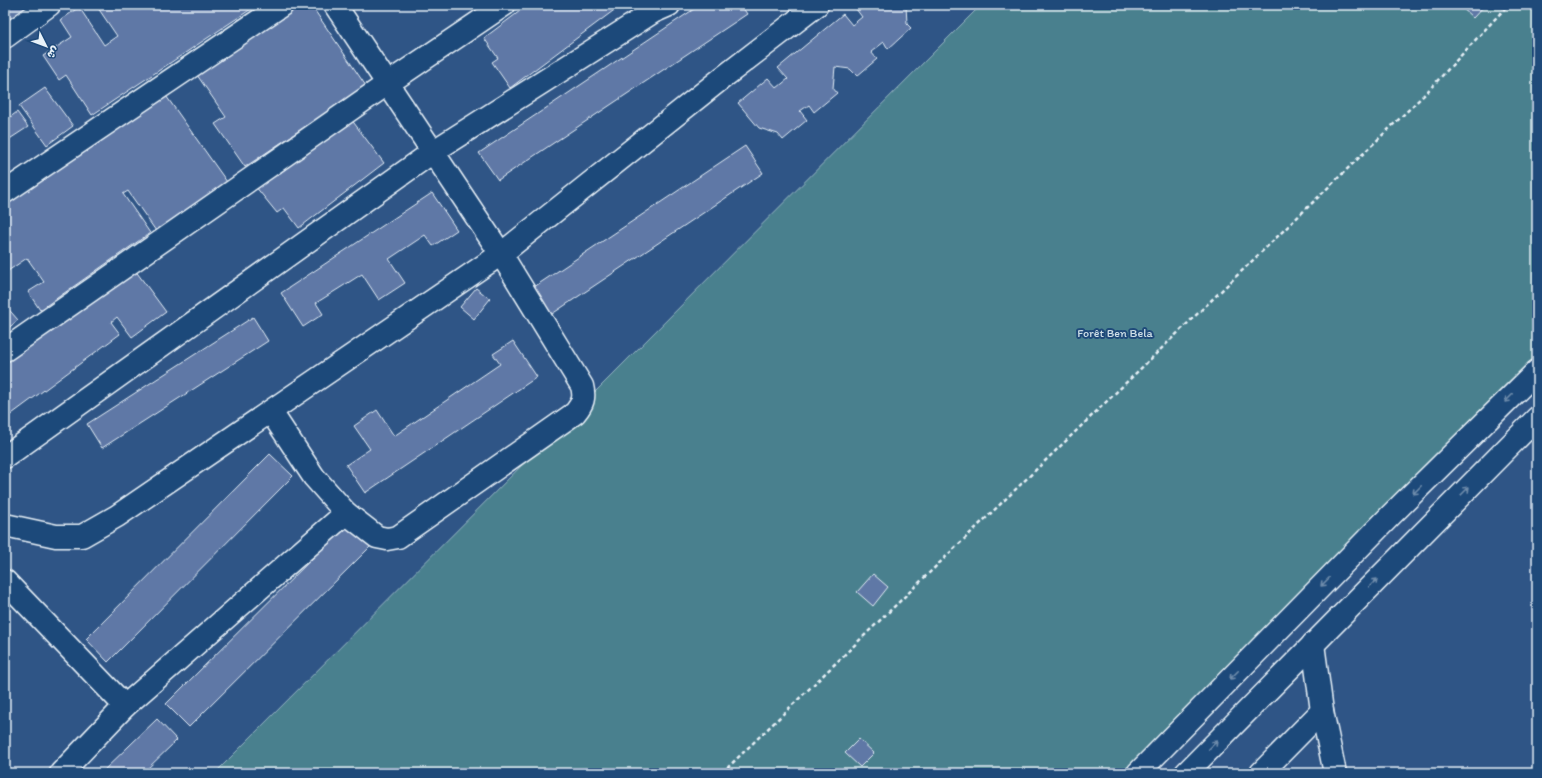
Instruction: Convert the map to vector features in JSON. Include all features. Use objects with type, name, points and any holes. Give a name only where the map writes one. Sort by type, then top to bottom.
[{"type":"street","points":[[5,192],[282,5]]},
{"type":"street","points":[[271,412],[314,477],[346,513],[377,537],[387,539],[398,537],[575,413],[582,405],[585,396],[582,386],[501,254],[434,151],[386,84],[335,5]]},
{"type":"street","points":[[5,350],[386,84],[504,5]]},
{"type":"street","points":[[5,456],[434,151],[653,12],[669,5]]},
{"type":"street","points":[[5,37],[46,6]]},
{"type":"street","points":[[5,525],[56,536],[82,536],[118,516],[501,254],[811,6]]},
{"type":"street","points":[[1138,773],[1392,514],[1537,371]]},
{"type":"street","points":[[1186,773],[1537,418]]},
{"type":"street","points":[[61,773],[125,706],[346,513]]},
{"type":"street","points":[[5,581],[125,706]]},
{"type":"street","points":[[1314,644],[1322,710],[1335,773]]},
{"type":"street","points":[[1261,773],[1322,710]]},
{"type":"path","points":[[722,773],[1426,93],[1508,5]]},
{"type":"green space","name":"Forêt Ben Bela","points":[[981,5],[1537,5],[1537,377],[1438,481],[1122,773],[215,773]]},
{"type":"building","points":[[5,5],[24,5],[26,9],[5,22]]},
{"type":"building","points":[[96,5],[257,5],[92,115],[66,75],[59,80],[43,56],[72,37],[61,20],[79,7],[104,45],[117,36]]},
{"type":"building","points":[[299,5],[311,5],[366,86],[245,167],[215,124],[226,117],[197,75]]},
{"type":"building","points":[[528,5],[621,5],[510,88],[492,62],[498,58],[484,38]]},
{"type":"building","points":[[700,5],[741,5],[747,14],[498,180],[479,153]]},
{"type":"building","points":[[853,5],[906,5],[907,24],[911,28],[888,49],[884,42],[871,52],[877,59],[857,76],[850,69],[835,67],[833,88],[837,93],[814,112],[809,105],[800,111],[807,120],[783,140],[778,134],[759,128],[738,103],[768,78],[777,88],[788,79],[778,68],[843,14],[852,25],[862,17]]},
{"type":"building","points":[[1459,5],[1485,5],[1473,18]]},
{"type":"building","points":[[45,88],[73,126],[47,145],[19,106]]},
{"type":"building","points":[[164,93],[227,182],[156,231],[128,191],[123,194],[150,233],[40,310],[28,292],[44,282],[27,258],[5,273],[5,203]]},
{"type":"building","points":[[17,112],[28,127],[5,142],[5,121]]},
{"type":"building","points":[[351,119],[384,163],[299,228],[284,208],[277,213],[255,186],[276,169],[279,174]]},
{"type":"building","points":[[745,146],[763,173],[549,316],[531,289]]},
{"type":"building","points":[[432,193],[457,230],[433,246],[425,235],[389,259],[405,283],[379,300],[362,274],[316,303],[323,314],[303,327],[281,293]]},
{"type":"building","points":[[132,266],[166,312],[132,337],[117,317],[111,322],[120,334],[5,419],[5,351]]},
{"type":"building","points":[[476,288],[490,299],[474,319],[460,307]]},
{"type":"building","points":[[5,305],[18,320],[5,331]]},
{"type":"building","points":[[253,317],[268,341],[102,448],[87,424]]},
{"type":"building","points":[[513,341],[537,377],[365,493],[346,465],[370,449],[354,426],[377,410],[394,436],[500,364],[493,354]]},
{"type":"building","points":[[270,454],[293,476],[108,662],[86,639]]},
{"type":"building","points":[[353,518],[376,541],[189,727],[166,704]]},
{"type":"building","points":[[873,574],[888,587],[873,606],[857,592]]},
{"type":"building","points":[[157,719],[177,740],[143,773],[101,773]]},
{"type":"building","points":[[859,739],[874,753],[860,767],[845,753]]}]
